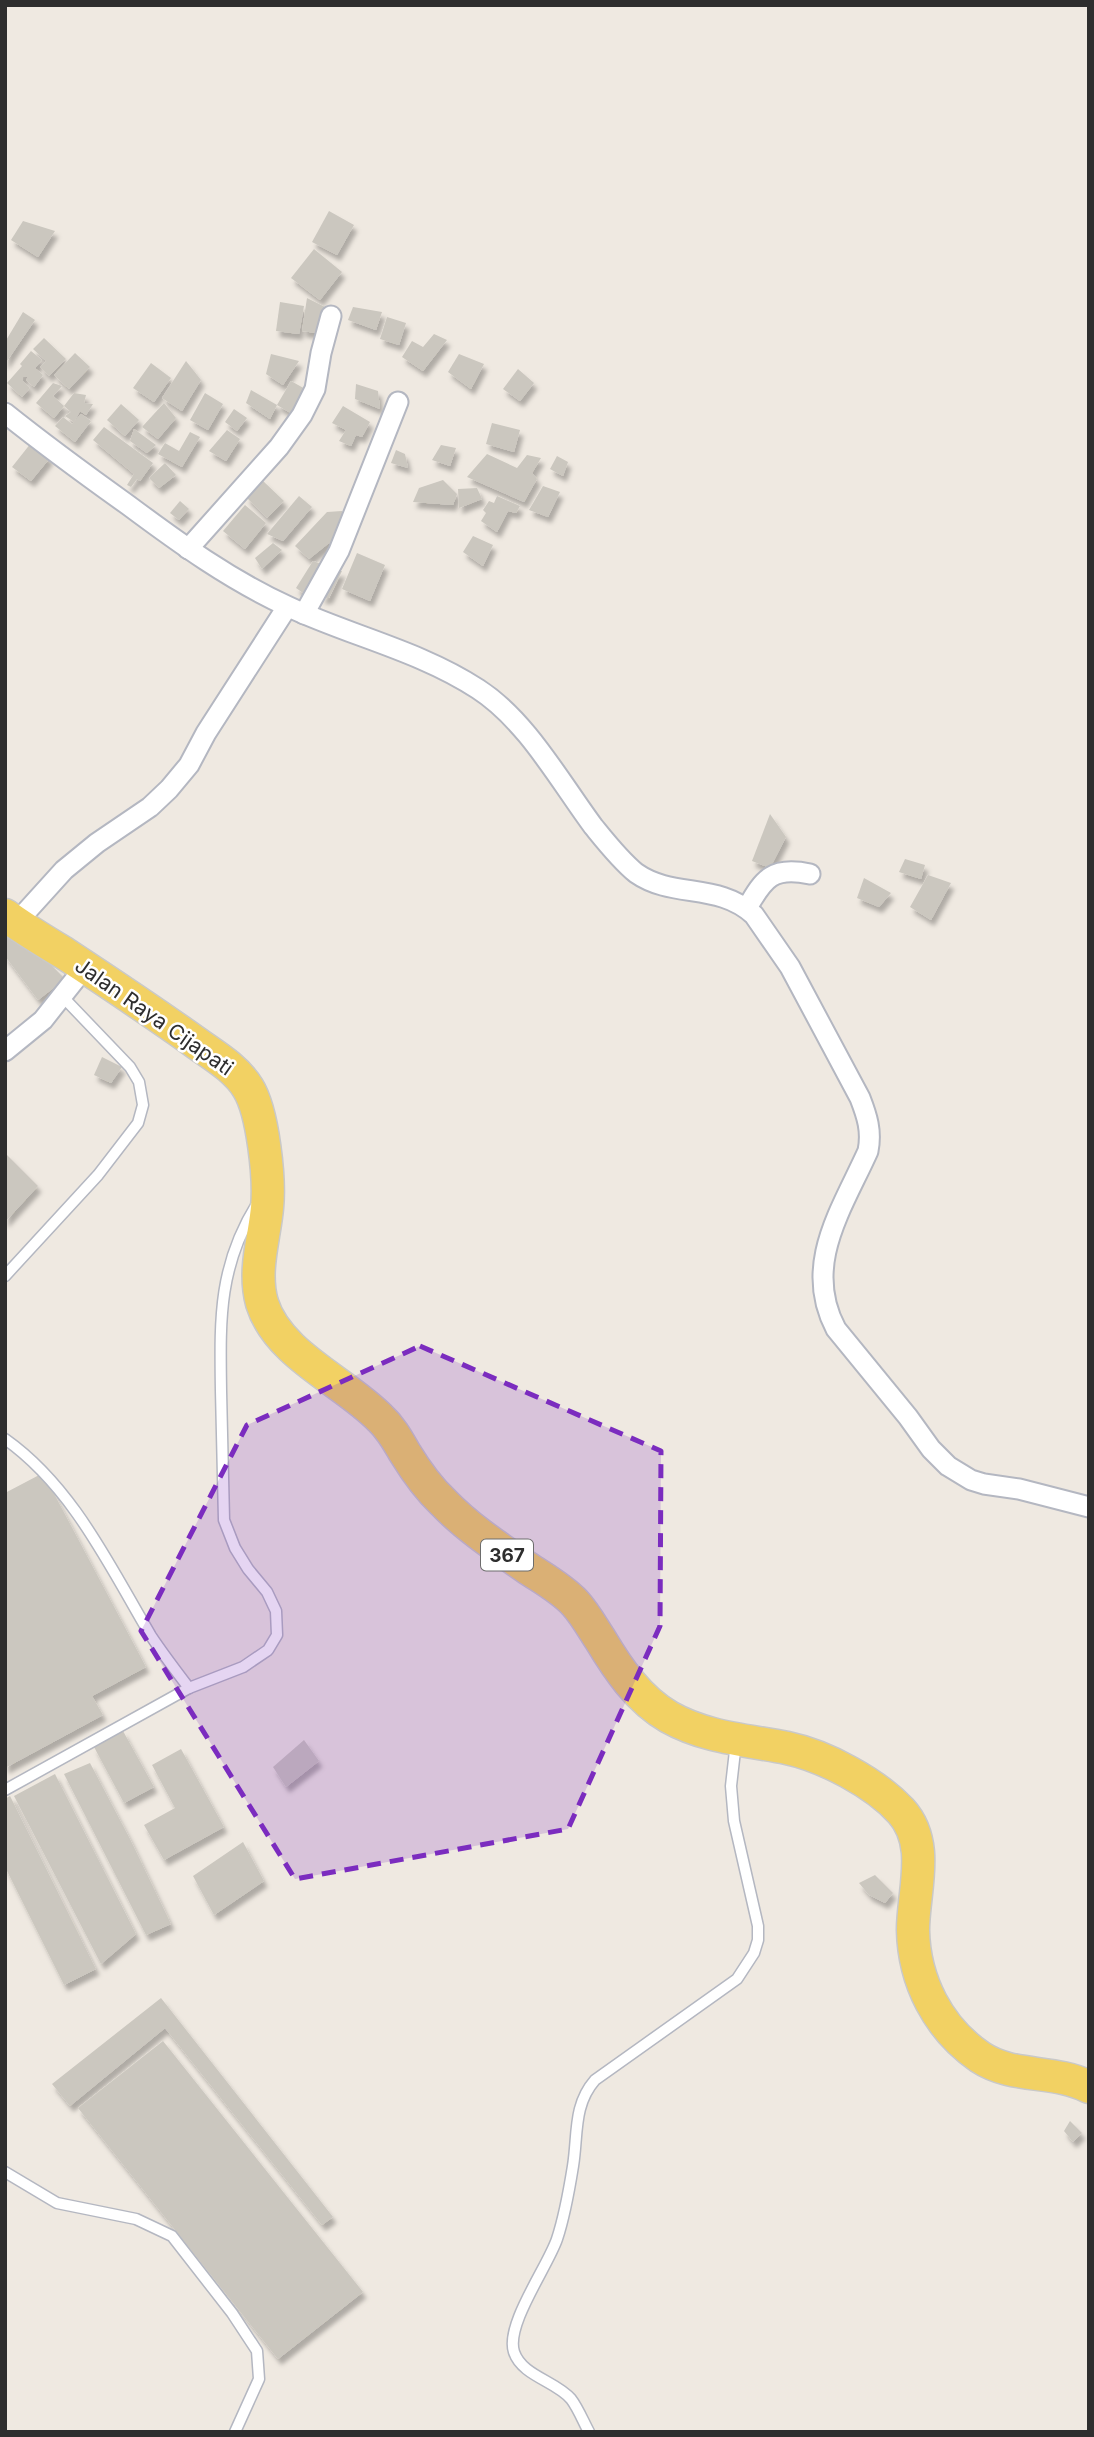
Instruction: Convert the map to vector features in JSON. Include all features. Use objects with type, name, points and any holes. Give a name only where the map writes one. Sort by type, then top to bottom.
[{"type":"main road","name":"Jalan Raya Cijapati","points":[[10,919],[164,1019],[240,1077],[254,1102],[268,1186],[259,1284],[262,1304],[276,1331],[318,1370],[352,1393],[386,1423],[424,1480],[447,1507],[502,1551],[561,1590],[575,1603],[617,1667],[644,1700],[667,1716],[694,1729],[736,1740],[792,1749],[827,1763],[880,1793],[900,1810],[916,1841],[918,1870],[913,1932],[919,1972],[931,2004],[949,2029],[969,2048],[996,2066],[1013,2072],[1071,2079],[1089,2087]]},
{"type":"street","points":[[188,549],[279,447],[302,415],[315,389],[331,316]]},
{"type":"street","points":[[10,919],[97,843],[150,807],[189,765],[206,733],[339,551],[398,402]]},
{"type":"street","points":[[5,413],[61,458],[216,569],[295,610],[447,671],[477,689],[502,706],[519,724],[603,838],[636,872],[650,881],[681,890],[707,892],[725,897],[747,908],[767,930],[790,967],[860,1098],[869,1121],[868,1151],[833,1222],[823,1271],[822,1290],[827,1313],[836,1329],[931,1449],[948,1466],[971,1480],[984,1484],[1018,1489],[1089,1507]]},
{"type":"street","points":[[747,908],[757,890],[773,874],[794,870],[810,874]]},
{"type":"street","points":[[5,1051],[43,1020],[85,967]]},
{"type":"lane","points":[[5,1276],[98,1175],[138,1123],[143,1105],[139,1082],[130,1067],[62,996]]},
{"type":"lane","points":[[5,1790],[189,1688],[243,1667],[268,1650],[277,1635],[276,1611],[267,1592],[235,1548],[224,1520],[220,1367],[220,1313],[226,1276],[236,1246],[268,1186]]},
{"type":"lane","points":[[5,1439],[38,1468],[82,1522],[154,1639],[189,1688]]},
{"type":"lane","points":[[589,2432],[570,2398],[519,2363],[513,2349],[514,2338],[524,2307],[557,2241],[567,2203],[578,2111],[586,2090],[594,2080],[737,1979],[754,1953],[758,1926],[734,1821],[731,1787],[736,1740]]},
{"type":"lane","points":[[5,2172],[57,2203],[136,2220],[172,2236],[232,2313],[257,2351],[259,2379],[235,2432]]},
{"type":"highlighted area","points":[[420,1346],[661,1451],[660,1626],[568,1829],[295,1879],[141,1631],[247,1425]]},
{"type":"building","points":[[329,211],[354,225],[337,255],[312,242]]},
{"type":"building","points":[[23,221],[55,231],[38,257],[11,240]]},
{"type":"building","points":[[314,249],[342,272],[320,300],[291,278]]},
{"type":"building","points":[[307,298],[327,308],[323,334],[302,331]]},
{"type":"building","points":[[280,302],[304,306],[299,334],[276,331]]},
{"type":"building","points":[[353,307],[382,312],[376,330],[348,320]]},
{"type":"building","points":[[23,312],[35,320],[5,364],[5,342]]},
{"type":"building","points":[[387,317],[406,323],[399,345],[380,339]]},
{"type":"building","points":[[434,334],[447,340],[423,371],[402,357],[412,341],[423,347]]},
{"type":"building","points":[[44,338],[66,359],[49,376],[40,367],[46,361],[33,349]]},
{"type":"building","points":[[31,351],[42,360],[35,368],[43,375],[34,387],[26,380],[28,377],[23,377],[23,381],[30,388],[22,397],[7,383]]},
{"type":"building","points":[[75,353],[90,367],[69,389],[54,375]]},
{"type":"building","points":[[271,354],[299,361],[283,385],[266,374]]},
{"type":"building","points":[[459,354],[484,364],[471,389],[448,372]]},
{"type":"building","points":[[186,361],[201,380],[182,411],[162,398]]},
{"type":"building","points":[[151,363],[171,378],[154,402],[133,388]]},
{"type":"building","points":[[518,369],[534,383],[520,401],[503,389]]},
{"type":"building","points":[[291,381],[307,390],[294,415],[277,405]]},
{"type":"building","points":[[53,383],[62,386],[53,396],[64,406],[54,418],[36,403]]},
{"type":"building","points":[[356,384],[378,391],[380,409],[355,399]]},
{"type":"building","points":[[251,390],[277,405],[270,419],[246,403]]},
{"type":"building","points":[[74,393],[86,395],[84,403],[93,404],[86,415],[80,411],[74,422],[65,416],[71,412],[64,406]]},
{"type":"building","points":[[205,393],[223,404],[208,430],[190,420]]},
{"type":"building","points":[[164,403],[176,418],[158,439],[142,427]]},
{"type":"building","points":[[121,404],[139,420],[125,436],[107,420]]},
{"type":"building","points":[[343,406],[370,422],[362,437],[356,435],[351,446],[339,441],[346,430],[332,423]]},
{"type":"building","points":[[234,409],[247,418],[237,431],[225,422]]},
{"type":"building","points":[[81,414],[91,421],[75,442],[55,426],[63,417],[72,424]]},
{"type":"building","points":[[492,423],[520,430],[514,452],[486,444]]},
{"type":"building","points":[[104,427],[153,463],[140,481],[137,479],[131,487],[127,485],[134,474],[93,440]]},
{"type":"building","points":[[134,429],[156,445],[147,453],[130,441]]},
{"type":"building","points":[[227,430],[240,439],[226,461],[209,451]]},
{"type":"building","points":[[190,432],[200,437],[182,467],[158,454],[165,443],[179,451]]},
{"type":"building","points":[[31,443],[50,458],[31,481],[12,467]]},
{"type":"building","points":[[441,445],[456,448],[450,466],[432,460]]},
{"type":"building","points":[[396,450],[405,454],[408,468],[391,463]]},
{"type":"building","points":[[487,454],[517,468],[527,455],[541,458],[532,473],[537,479],[524,502],[467,477]]},
{"type":"building","points":[[557,456],[568,462],[563,476],[550,469]]},
{"type":"building","points":[[165,463],[176,475],[159,488],[149,478]]},
{"type":"building","points":[[262,480],[284,501],[267,518],[246,497]]},
{"type":"building","points":[[443,480],[457,494],[453,505],[413,502],[419,488]]},
{"type":"building","points":[[543,486],[560,492],[548,517],[529,510]]},
{"type":"building","points":[[477,488],[482,499],[459,508],[458,489]]},
{"type":"building","points":[[299,496],[312,507],[283,541],[267,534]]},
{"type":"building","points":[[497,496],[520,506],[516,513],[508,511],[497,532],[481,521],[486,513],[483,510],[489,501],[494,503]]},
{"type":"building","points":[[180,501],[189,509],[179,520],[170,513]]},
{"type":"building","points":[[245,505],[266,523],[245,549],[223,531]]},
{"type":"building","points":[[342,511],[346,518],[337,545],[329,543],[309,559],[295,546],[327,512]]},
{"type":"building","points":[[473,536],[493,545],[483,566],[463,552]]},
{"type":"building","points":[[273,543],[282,550],[262,569],[255,558]]},
{"type":"building","points":[[357,553],[385,565],[370,601],[342,589]]},
{"type":"building","points":[[313,561],[324,565],[306,595],[296,588]]},
{"type":"building","points":[[333,571],[342,571],[329,598],[321,598]]},
{"type":"building","points":[[770,814],[786,837],[770,868],[752,861]]},
{"type":"building","points":[[905,859],[925,865],[921,879],[899,872]]},
{"type":"building","points":[[928,875],[951,883],[931,920],[910,907]]},
{"type":"building","points":[[864,878],[891,893],[879,907],[857,898]]},
{"type":"building","points":[[11,924],[65,979],[38,1000],[5,956],[5,929]]},
{"type":"building","points":[[102,1057],[122,1067],[111,1083],[94,1075]]},
{"type":"building","points":[[5,1153],[38,1186],[5,1222]]},
{"type":"building","points":[[43,1473],[146,1667],[92,1696],[103,1715],[5,1768],[5,1493]]},
{"type":"building","points":[[123,1731],[154,1787],[124,1803],[94,1747]]},
{"type":"building","points":[[304,1740],[319,1761],[286,1787],[273,1767]]},
{"type":"building","points":[[181,1749],[224,1827],[164,1860],[144,1825],[175,1808],[152,1765]]},
{"type":"building","points":[[90,1763],[171,1924],[146,1935],[64,1774]]},
{"type":"building","points":[[55,1774],[136,1934],[101,1964],[14,1796]]},
{"type":"building","points":[[10,1796],[96,1969],[64,1985],[5,1867],[5,1799]]},
{"type":"building","points":[[243,1842],[264,1881],[214,1915],[193,1876]]},
{"type":"building","points":[[875,1875],[893,1893],[885,1903],[869,1895],[859,1883]]},
{"type":"building","points":[[161,1998],[333,2217],[322,2225],[165,2028],[70,2106],[52,2084]]},
{"type":"building","points":[[163,2041],[363,2292],[278,2359],[78,2108]]},
{"type":"building","points":[[1070,2121],[1082,2133],[1073,2142],[1064,2131]]}]
